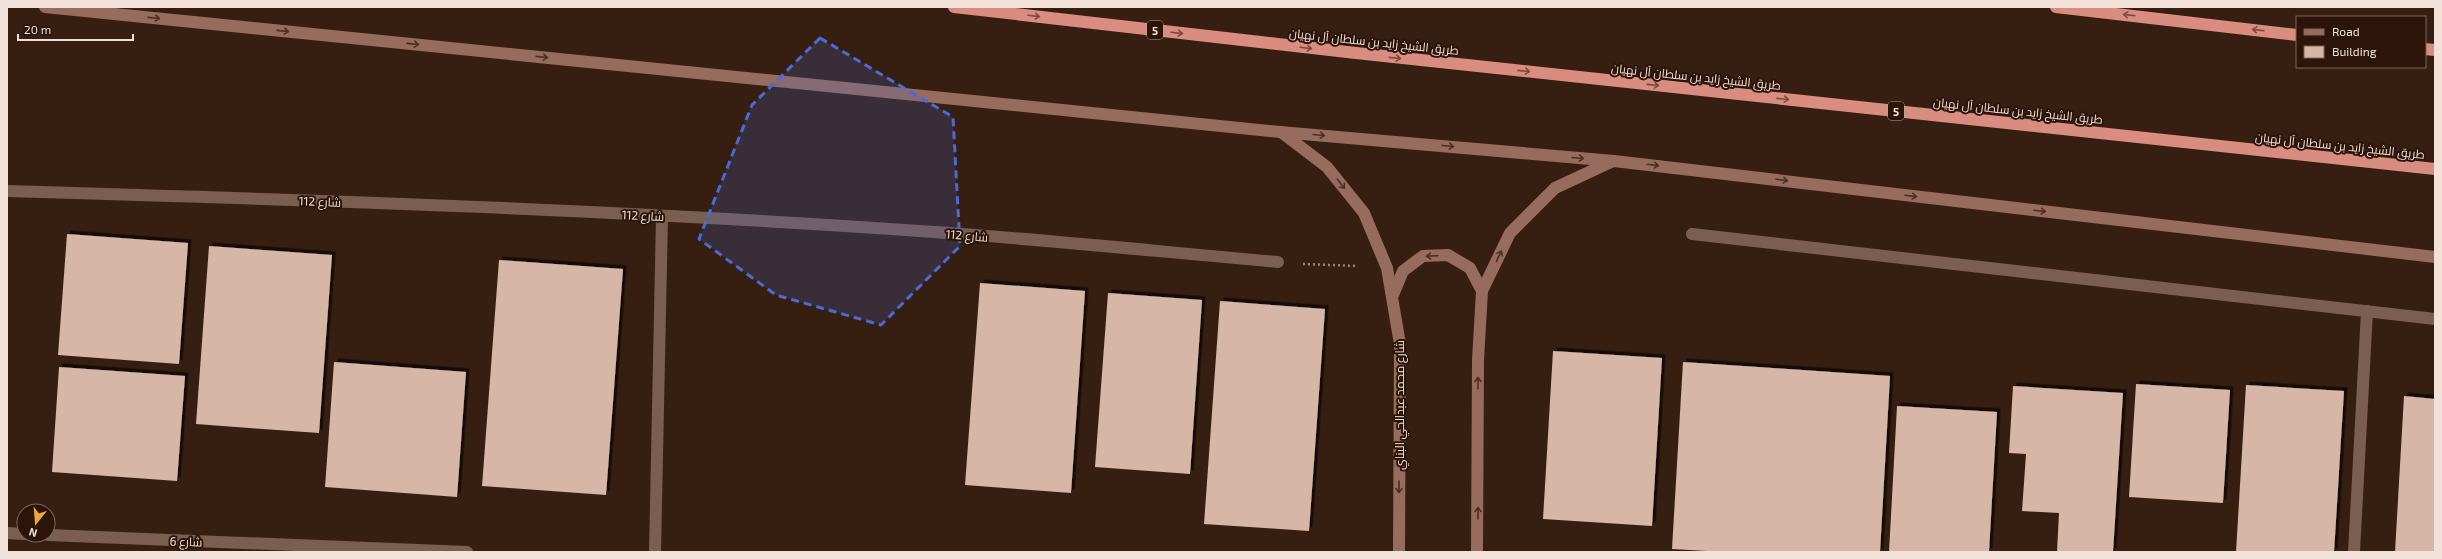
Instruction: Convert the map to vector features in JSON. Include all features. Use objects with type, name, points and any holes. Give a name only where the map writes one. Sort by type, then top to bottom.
[{"type":"highway","name":"طريق الشيخ زايد بن سلطان آل نهيان","points":[[954,7],[1364,54],[2435,169]]},
{"type":"highway","points":[[2056,7],[2296,35]]},
{"type":"main road","points":[[46,7],[1280,132],[1614,161],[2435,257]]},
{"type":"main road","name":"شارع محمد عبدالحي البناي","points":[[1280,132],[1327,167],[1364,213],[1387,268],[1393,295],[1400,344],[1399,552]]},
{"type":"main road","points":[[1477,552],[1478,360],[1482,291],[1510,233],[1555,188],[1614,161]]},
{"type":"main road","points":[[1393,295],[1403,271],[1423,256],[1448,255],[1470,268],[1482,291]]},
{"type":"street","name":"شارع 112","points":[[7,191],[452,205],[662,216],[935,232],[1278,262]]},
{"type":"street","points":[[655,552],[662,216]]},
{"type":"street","points":[[1692,234],[2435,319]]},
{"type":"street","points":[[2354,552],[2367,311]]},
{"type":"street","name":"شارع 6","points":[[56,535],[467,552]]},
{"type":"path","points":[[1278,262],[1387,268]]},
{"type":"highlighted area","points":[[820,38],[953,117],[960,246],[881,325],[776,295],[699,239],[752,105]]},
{"type":"building","points":[[67,234],[188,243],[179,364],[58,355]]},
{"type":"building","points":[[209,246],[332,255],[319,433],[196,424]]},
{"type":"building","points":[[499,260],[623,269],[606,495],[482,486]]},
{"type":"building","points":[[980,283],[1085,291],[1071,493],[965,485]]},
{"type":"building","points":[[1108,293],[1202,300],[1190,474],[1095,467]]},
{"type":"building","points":[[1220,301],[1325,309],[1309,531],[1204,524]]},
{"type":"building","points":[[1553,351],[1662,358],[1652,526],[1543,519]]},
{"type":"building","points":[[334,362],[466,372],[457,497],[325,487]]},
{"type":"building","points":[[1683,362],[1890,376],[1880,552],[1725,552],[1672,549]]},
{"type":"building","points":[[59,367],[185,376],[177,481],[52,472]]},
{"type":"building","points":[[2136,384],[2230,390],[2223,503],[2129,497]]},
{"type":"building","points":[[2246,385],[2344,391],[2334,552],[2236,552]]},
{"type":"building","points":[[2013,386],[2123,393],[2113,552],[2057,552],[2059,513],[2022,511],[2026,454],[2009,453]]},
{"type":"building","points":[[2404,396],[2435,399],[2435,552],[2395,552]]},
{"type":"building","points":[[1897,406],[1997,412],[1989,552],[1889,552]]}]
